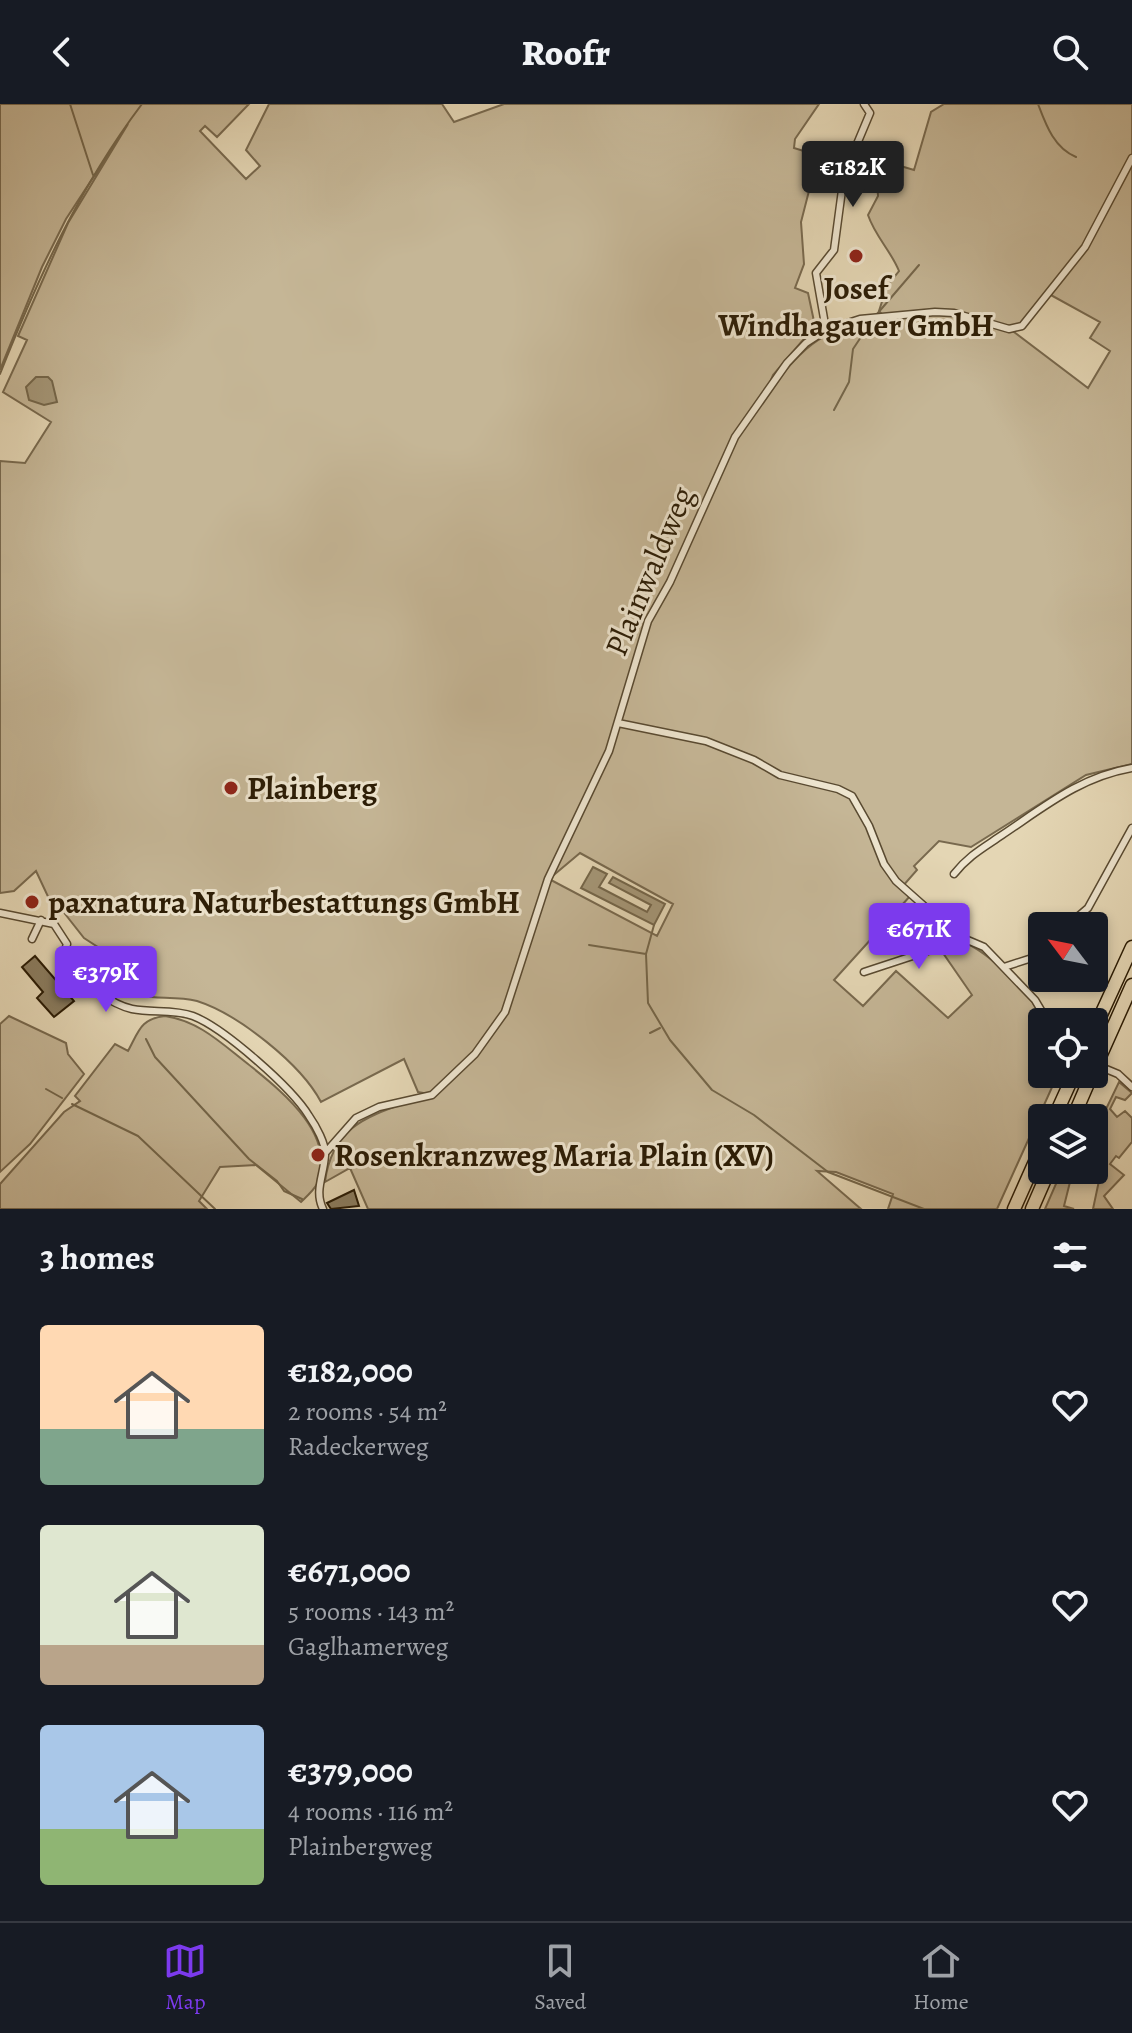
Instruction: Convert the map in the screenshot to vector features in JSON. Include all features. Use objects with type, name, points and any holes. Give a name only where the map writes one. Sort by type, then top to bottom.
[{"type":"highway","points":[[1104,1008],[1132,947]]},
{"type":"highway","points":[[1108,1046],[1132,985]]},
{"type":"highway","points":[[1014,1209],[1028,1178]]},
{"type":"highway","points":[[1032,1209],[1043,1184]]},
{"type":"street","points":[[826,330],[816,273],[834,250],[844,175],[870,113],[864,104]]},
{"type":"street","name":"Plainwaldweg","points":[[326,1152],[356,1118],[379,1107],[432,1095],[475,1054],[505,1012],[548,879],[609,751],[648,621],[670,582],[735,437],[787,363],[806,343],[826,330],[860,319],[935,312],[954,313],[1009,329],[1022,326],[1085,247],[1132,158]]},
{"type":"street","points":[[618,723],[706,741],[754,760],[780,775],[838,789],[852,796],[869,826],[884,864],[896,881],[958,936],[984,947],[1040,1008]]},
{"type":"street","points":[[954,874],[970,855],[1079,784],[1104,773],[1132,768]]},
{"type":"street","points":[[1083,912],[1132,828]]},
{"type":"street","points":[[0,913],[54,924],[67,944],[62,960],[99,993],[132,1009],[190,1015],[221,1033],[272,1075],[307,1112],[326,1152],[318,1200],[323,1209]]},
{"type":"street","points":[[32,939],[41,920]]},
{"type":"street","points":[[864,972],[937,948],[958,936]]},
{"type":"street","points":[[1004,967],[1028,959]]},
{"type":"street","points":[[1108,1072],[1118,1074],[1132,1087]]},
{"type":"shaded area","points":[[0,104],[249,104],[217,137],[205,126],[200,131],[246,179],[260,166],[246,150],[269,104],[442,104],[454,122],[504,104],[819,104],[795,139],[794,148],[810,153],[820,148],[801,222],[804,264],[795,288],[808,293],[815,326],[773,375],[765,395],[792,363],[817,341],[847,328],[889,322],[879,311],[887,286],[899,271],[868,215],[878,196],[877,182],[860,175],[865,160],[877,159],[914,170],[931,112],[944,104],[1132,104],[1132,764],[1086,775],[971,847],[939,841],[914,866],[917,870],[902,887],[911,895],[834,980],[863,1006],[896,971],[948,1018],[972,995],[943,953],[962,941],[996,963],[1019,985],[1036,1008],[1028,1008],[1028,1088],[1052,1088],[1044,1104],[1028,1104],[1028,1140],[997,1209],[888,1209],[893,1194],[836,1172],[817,1171],[861,1209],[368,1209],[350,1168],[325,1182],[330,1161],[338,1144],[362,1122],[429,1094],[418,1092],[404,1059],[321,1102],[312,1087],[284,1057],[231,1017],[197,1001],[141,996],[107,982],[121,973],[121,962],[84,938],[58,905],[51,903],[36,871],[14,891],[0,893],[0,461],[25,463],[51,422],[3,392],[27,340],[18,336],[68,223],[128,124],[66,219],[42,267],[0,370]],"holes":[[[1049,294],[1100,322],[1090,338],[1110,351],[1088,388],[1010,329],[1022,326]],[[580,853],[673,904],[657,936],[549,879]]]},
{"type":"shaded area","points":[[36,377],[48,377],[52,381],[57,402],[44,405],[29,400],[26,387]]},
{"type":"shaded area","points":[[593,867],[607,874],[599,887],[647,912],[651,905],[609,883],[613,877],[665,904],[654,925],[581,888]]},
{"type":"shaded area","points":[[9,1016],[66,1043],[68,1054],[84,1074],[30,1144],[0,1172],[0,1024]]},
{"type":"shaded area","points":[[165,1016],[189,1023],[219,1041],[275,1087],[302,1115],[320,1148],[321,1166],[312,1191],[301,1202],[256,1165],[220,1167],[199,1201],[207,1209],[0,1209],[0,1184],[64,1112],[80,1101],[75,1096],[115,1044],[128,1051],[145,1023]]},
{"type":"shaded area","points":[[1119,1082],[1132,1093],[1125,1100],[1116,1097],[1110,1109],[1117,1117],[1125,1111],[1132,1118],[1132,1142],[1110,1164],[1124,1175],[1104,1196],[1113,1209],[1093,1209],[1098,1184],[1108,1184],[1108,1105]]},
{"type":"shaded area","points":[[1056,1184],[1070,1184],[1064,1206],[1074,1209],[1045,1209]]},
{"type":"building","points":[[35,956],[74,1001],[54,1017],[37,998],[43,992],[22,967]]},
{"type":"building","points":[[354,1190],[359,1206],[331,1209],[327,1203]]},
{"type":"waterway","points":[[70,104],[93,175]]},
{"type":"waterway","points":[[0,374],[62,234],[99,167],[142,104]]},
{"type":"waterway","points":[[1038,104],[1056,142],[1076,157]]},
{"type":"waterway","points":[[877,314],[919,265]]},
{"type":"waterway","points":[[834,410],[849,382],[853,349],[871,322]]},
{"type":"waterway","points":[[654,925],[646,954],[648,1003],[670,1040],[712,1090],[754,1115],[828,1172],[924,1209]]},
{"type":"waterway","points":[[589,945],[646,954]]},
{"type":"waterway","points":[[650,1033],[660,1028]]},
{"type":"waterway","points":[[146,1039],[155,1057],[249,1159],[277,1181],[284,1191],[302,1199]]},
{"type":"waterway","points":[[46,1089],[62,1098]]},
{"type":"waterway","points":[[72,1104],[138,1136],[215,1209]]},
{"type":"place","name":"Josef Windhagauer GmbH","points":[[856,256]]},
{"type":"place","name":"Plainberg","points":[[231,788]]},
{"type":"place","name":"paxnatura Naturbestattungs GmbH","points":[[32,902]]},
{"type":"place","name":"Rosenkranzweg Maria Plain (XV)","points":[[318,1155]]}]
